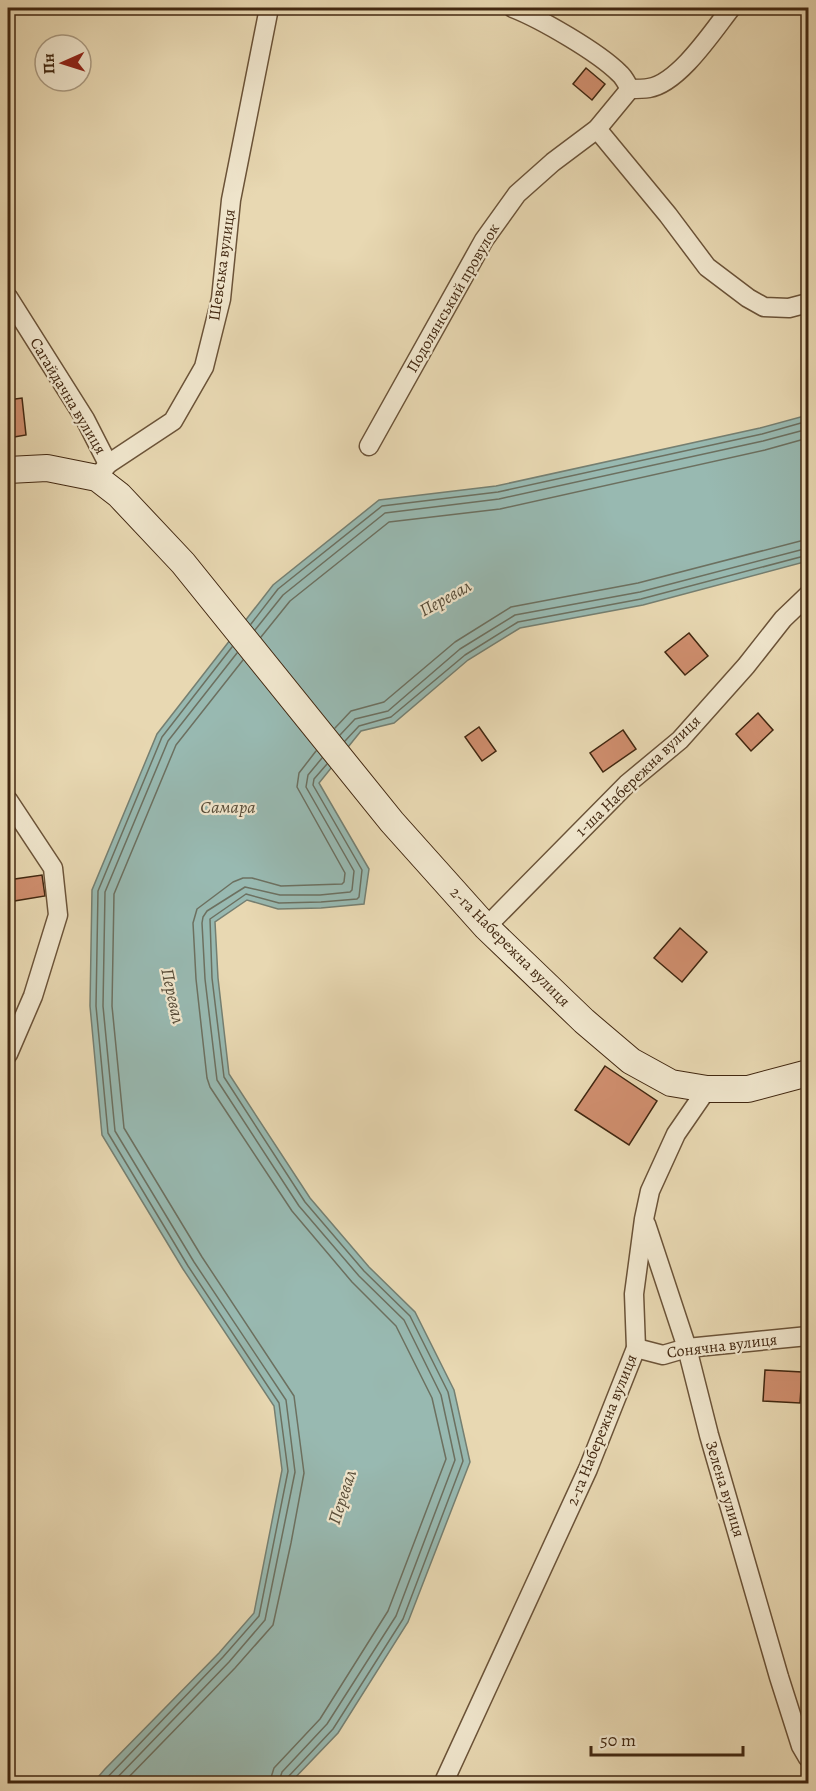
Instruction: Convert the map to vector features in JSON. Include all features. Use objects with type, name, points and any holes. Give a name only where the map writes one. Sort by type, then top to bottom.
[{"type":"street","name":"Шевська вулиця","points":[[102,471],[172,422],[204,367],[221,299],[231,200],[269,8]]},
{"type":"street","points":[[513,8],[528,13],[593,53],[620,74],[630,89],[650,88],[666,81],[686,63],[731,8]]},
{"type":"street","name":"Подолянський провулок","points":[[369,446],[484,240],[517,194],[553,162],[597,129],[630,89]]},
{"type":"street","points":[[597,129],[668,215],[707,267],[748,298],[764,307],[789,308],[808,303]]},
{"type":"street","name":"Сагайдачна вулиця","points":[[8,297],[85,419],[102,471],[119,495],[183,563],[392,822]]},
{"type":"street","name":"Сагайдачна вулиця","points":[[8,470],[47,468],[102,471]]},
{"type":"street","name":"1-ша Набережна вулиця","points":[[486,927],[627,784],[680,740],[746,666],[783,619],[808,595]]},
{"type":"street","points":[[8,800],[53,868],[58,915],[33,996],[8,1054]]},
{"type":"street","name":"2-га Набережна вулиця","points":[[392,822],[486,927],[584,1022],[631,1060],[671,1083],[707,1089],[676,1134],[650,1191],[634,1294],[636,1348],[588,1469],[443,1784]]},
{"type":"street","points":[[707,1089],[748,1089],[808,1073]]},
{"type":"street","name":"Зелена вулиця","points":[[644,1219],[687,1348],[708,1435],[779,1677],[801,1746],[808,1758]]},
{"type":"street","name":"Сонячна вулиця","points":[[636,1348],[663,1355],[687,1348],[808,1336]]},
{"type":"water","name":"Самара","points":[[808,415],[808,561],[643,605],[520,628],[468,660],[394,723],[361,731],[319,783],[369,869],[364,904],[278,909],[247,900],[215,922],[218,978],[229,1074],[310,1198],[369,1267],[415,1312],[454,1390],[470,1462],[408,1622],[338,1733],[290,1783],[93,1783],[219,1653],[254,1613],[282,1470],[274,1406],[183,1269],[102,1135],[90,1006],[92,890],[157,734],[273,585],[379,500],[496,486],[760,428]]},
{"type":"building","points":[[586,68],[605,84],[592,100],[573,84]]},
{"type":"building","points":[[22,398],[26,435],[8,438],[8,400]]},
{"type":"building","points":[[689,633],[708,656],[685,675],[665,652]]},
{"type":"building","points":[[758,713],[773,730],[751,751],[736,734]]},
{"type":"building","points":[[479,727],[496,751],[482,761],[465,737]]},
{"type":"building","points":[[623,730],[636,749],[603,772],[590,753]]},
{"type":"building","points":[[42,875],[45,896],[8,902],[8,880]]},
{"type":"building","points":[[680,928],[707,952],[682,982],[654,958]]},
{"type":"building","points":[[605,1066],[657,1101],[629,1145],[575,1110]]},
{"type":"building","points":[[765,1370],[802,1372],[800,1403],[763,1401]]},
{"type":"water label","name":"Перевал","points":[[445,598]]},
{"type":"water label","name":"Перевал","points":[[173,996]]},
{"type":"water label","name":"Перевал","points":[[342,1497]]}]
